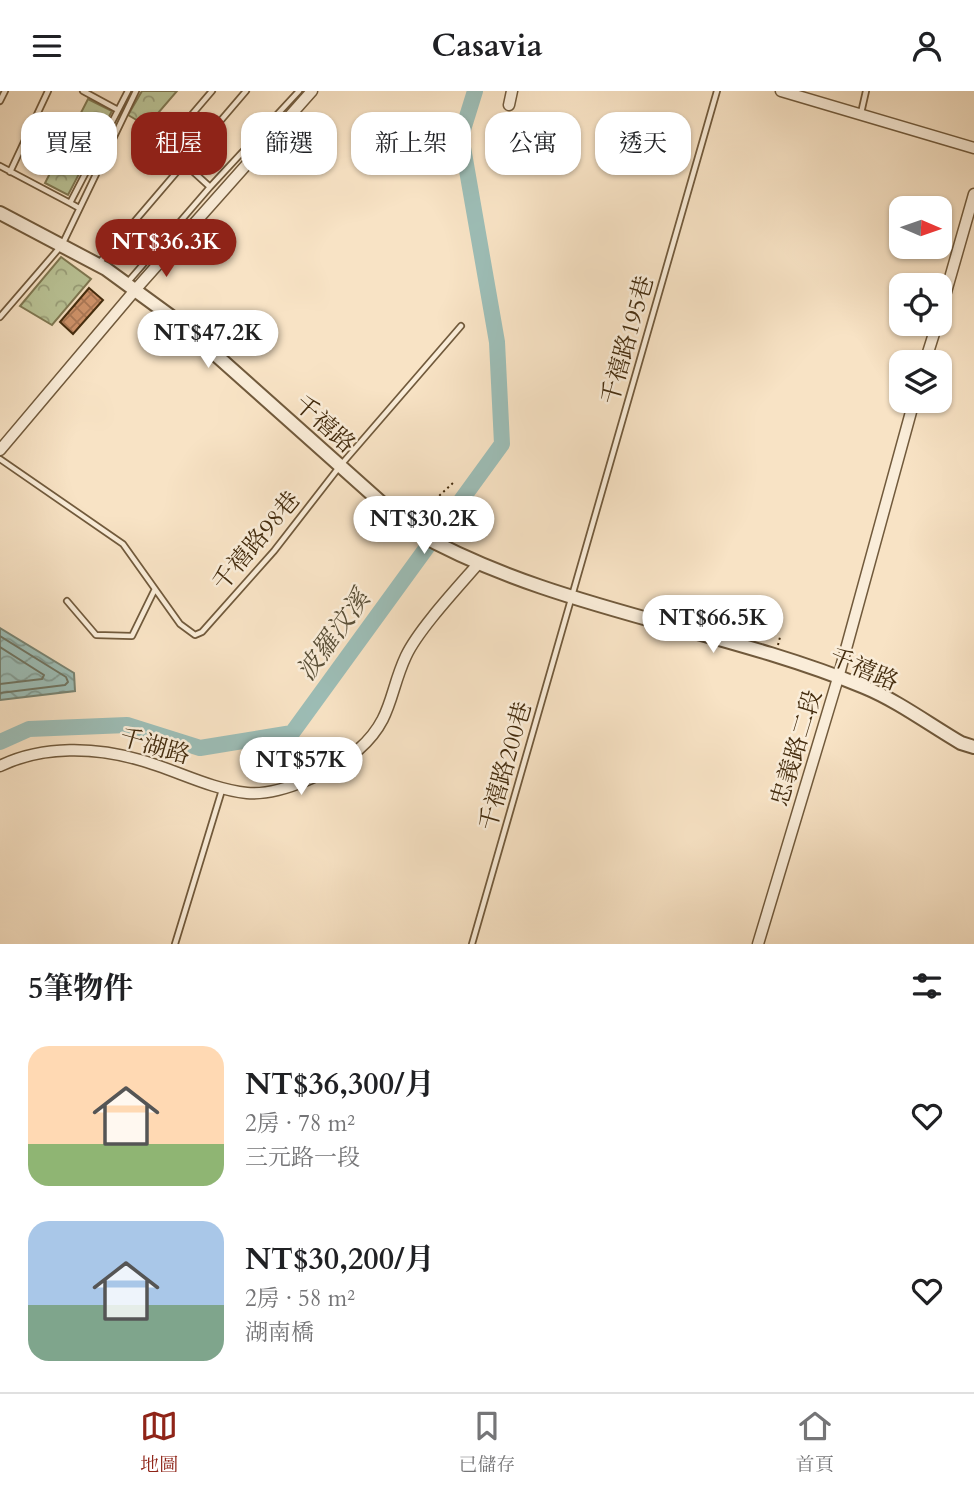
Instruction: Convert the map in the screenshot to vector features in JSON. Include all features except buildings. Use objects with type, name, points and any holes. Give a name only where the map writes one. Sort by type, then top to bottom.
[{"type":"street","points":[[0,450],[131,286],[312,91]]},
{"type":"street","points":[[509,106],[512,91]]},
{"type":"street","points":[[785,92],[974,148]]},
{"type":"street","points":[[951,273],[974,194]]},
{"type":"street","name":"千禧路","points":[[0,213],[98,265],[131,286],[180,323],[409,528],[452,554],[571,598],[762,652],[866,688],[961,743],[974,747]]},
{"type":"street","name":"忠義路二段","points":[[758,944],[838,678],[911,413]]},
{"type":"street","name":"千湖路","points":[[0,766],[44,752],[92,751],[139,760],[222,789],[250,793],[323,774],[360,749],[387,715],[406,655],[478,564]]},
{"type":"lane","points":[[0,101],[5,91]]},
{"type":"lane","points":[[10,172],[48,91]]},
{"type":"lane","points":[[83,91],[118,110]]},
{"type":"lane","points":[[70,203],[128,91]]},
{"type":"lane","points":[[0,317],[62,245],[136,91]]},
{"type":"lane","points":[[194,112],[212,91]]},
{"type":"lane","points":[[227,113],[246,91]]},
{"type":"lane","points":[[131,286],[210,187],[299,91]]},
{"type":"lane","name":"千禧路195巷","points":[[571,598],[717,91]]},
{"type":"lane","points":[[860,113],[866,91]]},
{"type":"lane","points":[[0,166],[79,208]]},
{"type":"lane","points":[[98,265],[174,175]]},
{"type":"lane","points":[[197,175],[210,187]]},
{"type":"lane","name":"千禧路98巷","points":[[155,589],[180,624],[195,635],[202,632],[274,551],[340,466],[461,326]]},
{"type":"lane","points":[[0,459],[124,544],[155,589],[132,636],[96,635],[67,601]]},
{"type":"lane","name":"千禧路200巷","points":[[472,944],[571,598]]},
{"type":"lane","points":[[175,944],[222,789]]},
{"type":"path","points":[[409,528],[453,483]]},
{"type":"green space","points":[[142,91],[177,91],[159,112],[131,112],[131,117],[128,115]]},
{"type":"green space","points":[[88,99],[112,111],[111,112],[81,112]]},
{"type":"green space","points":[[49,175],[78,175],[68,195],[45,183]]},
{"type":"green space","points":[[61,257],[91,279],[52,325],[20,306]]},
{"type":"water","points":[[0,628],[74,673],[75,691],[0,700]]},
{"type":"waterway","name":"波羅汶溪","points":[[0,742],[29,729],[127,725],[200,748],[292,733],[502,444],[497,342],[461,136],[475,91]]}]
